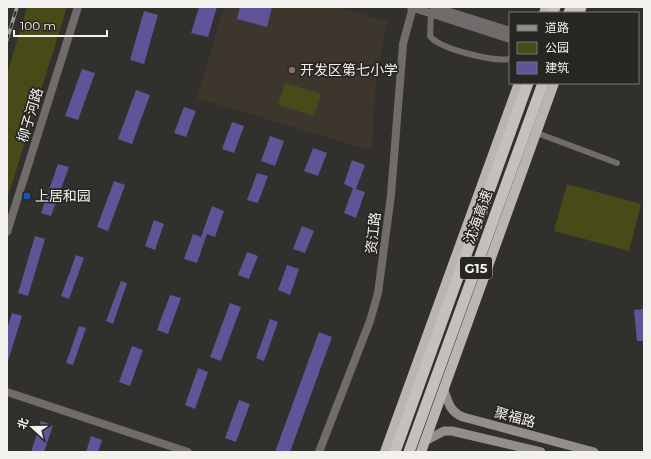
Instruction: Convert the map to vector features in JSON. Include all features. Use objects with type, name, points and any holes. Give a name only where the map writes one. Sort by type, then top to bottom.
[{"type":"highway","points":[[384,452],[519,84]]},
{"type":"highway","name":"沈海高速","points":[[395,452],[528,84]]},
{"type":"highway","name":"沈海高速","points":[[409,452],[543,84]]},
{"type":"highway","points":[[421,452],[554,84]]},
{"type":"main road","name":"聚福路","points":[[444,390],[450,408],[463,418],[594,452]]},
{"type":"main road","name":"聚福路","points":[[425,441],[444,431],[452,431],[541,452]]},
{"type":"street","name":"柳子河路","points":[[7,232],[78,7]]},
{"type":"street","points":[[412,7],[432,10],[509,31]]},
{"type":"street","name":"资江路","points":[[319,452],[370,321],[378,293],[391,195],[403,44],[412,7]]},
{"type":"street","points":[[432,10],[509,39]]},
{"type":"street","points":[[432,10],[430,36],[438,42],[476,56],[509,59]]},
{"type":"street","points":[[537,133],[617,163]]},
{"type":"street","points":[[7,392],[188,452]]},
{"type":"shaded area","name":"开发区第七小学","points":[[224,7],[337,7],[387,22],[375,87],[372,151],[197,98]]},
{"type":"green space","points":[[27,7],[67,7],[7,200],[7,74]]},
{"type":"green space","points":[[285,83],[321,94],[314,116],[278,105]]},
{"type":"green space","points":[[567,184],[641,204],[629,251],[554,231]]},
{"type":"building","points":[[199,7],[217,7],[208,37],[191,33]]},
{"type":"building","points":[[240,7],[272,7],[267,27],[237,19]]},
{"type":"building","points":[[144,11],[158,15],[144,64],[130,60]]},
{"type":"building","points":[[82,69],[95,73],[78,120],[65,116]]},
{"type":"building","points":[[136,90],[150,95],[132,144],[118,139]]},
{"type":"building","points":[[184,107],[196,111],[186,137],[174,133]]},
{"type":"building","points":[[232,122],[244,126],[234,153],[222,149]]},
{"type":"building","points":[[270,136],[284,141],[275,166],[261,161]]},
{"type":"building","points":[[313,148],[327,153],[318,176],[304,171]]},
{"type":"building","points":[[352,160],[365,165],[356,189],[365,192],[356,218],[344,213],[353,188],[344,184]]},
{"type":"building","points":[[58,164],[69,167],[51,216],[41,213]]},
{"type":"building","points":[[257,173],[268,176],[258,203],[247,200]]},
{"type":"building","points":[[114,181],[125,185],[108,231],[97,227]]},
{"type":"building","points":[[212,206],[224,211],[215,237],[207,234],[197,263],[184,259],[193,234],[201,237]]},
{"type":"building","points":[[154,220],[164,224],[155,250],[145,246]]},
{"type":"building","points":[[302,226],[314,231],[305,253],[293,249]]},
{"type":"building","points":[[35,236],[45,239],[28,296],[18,293]]},
{"type":"building","points":[[247,252],[258,256],[249,279],[238,275]]},
{"type":"building","points":[[76,255],[84,258],[69,299],[61,296]]},
{"type":"building","points":[[287,265],[299,269],[290,295],[278,290]]},
{"type":"building","points":[[121,281],[127,283],[113,324],[106,321]]},
{"type":"building","points":[[170,295],[181,298],[168,334],[157,330]]},
{"type":"building","points":[[230,303],[241,307],[221,361],[210,357]]},
{"type":"building","points":[[643,309],[644,341],[637,341],[634,310]]},
{"type":"building","points":[[12,313],[22,316],[8,361],[7,329]]},
{"type":"building","points":[[270,319],[278,322],[264,361],[256,358]]},
{"type":"building","points":[[79,326],[86,328],[73,365],[66,363]]},
{"type":"building","points":[[319,332],[332,337],[290,452],[275,452]]},
{"type":"building","points":[[132,346],[143,350],[130,386],[119,382]]},
{"type":"building","points":[[198,368],[208,372],[195,409],[185,405]]},
{"type":"building","points":[[239,400],[250,404],[236,442],[225,438]]},
{"type":"building","points":[[41,421],[53,425],[44,452],[31,452]]},
{"type":"building","points":[[91,436],[102,440],[98,452],[86,452]]},
{"type":"railway","points":[[7,40],[17,7]]},
{"type":"place","name":"开发区第七小学","points":[[292,70]]},
{"type":"place","name":"上居和园","points":[[27,196]]}]
